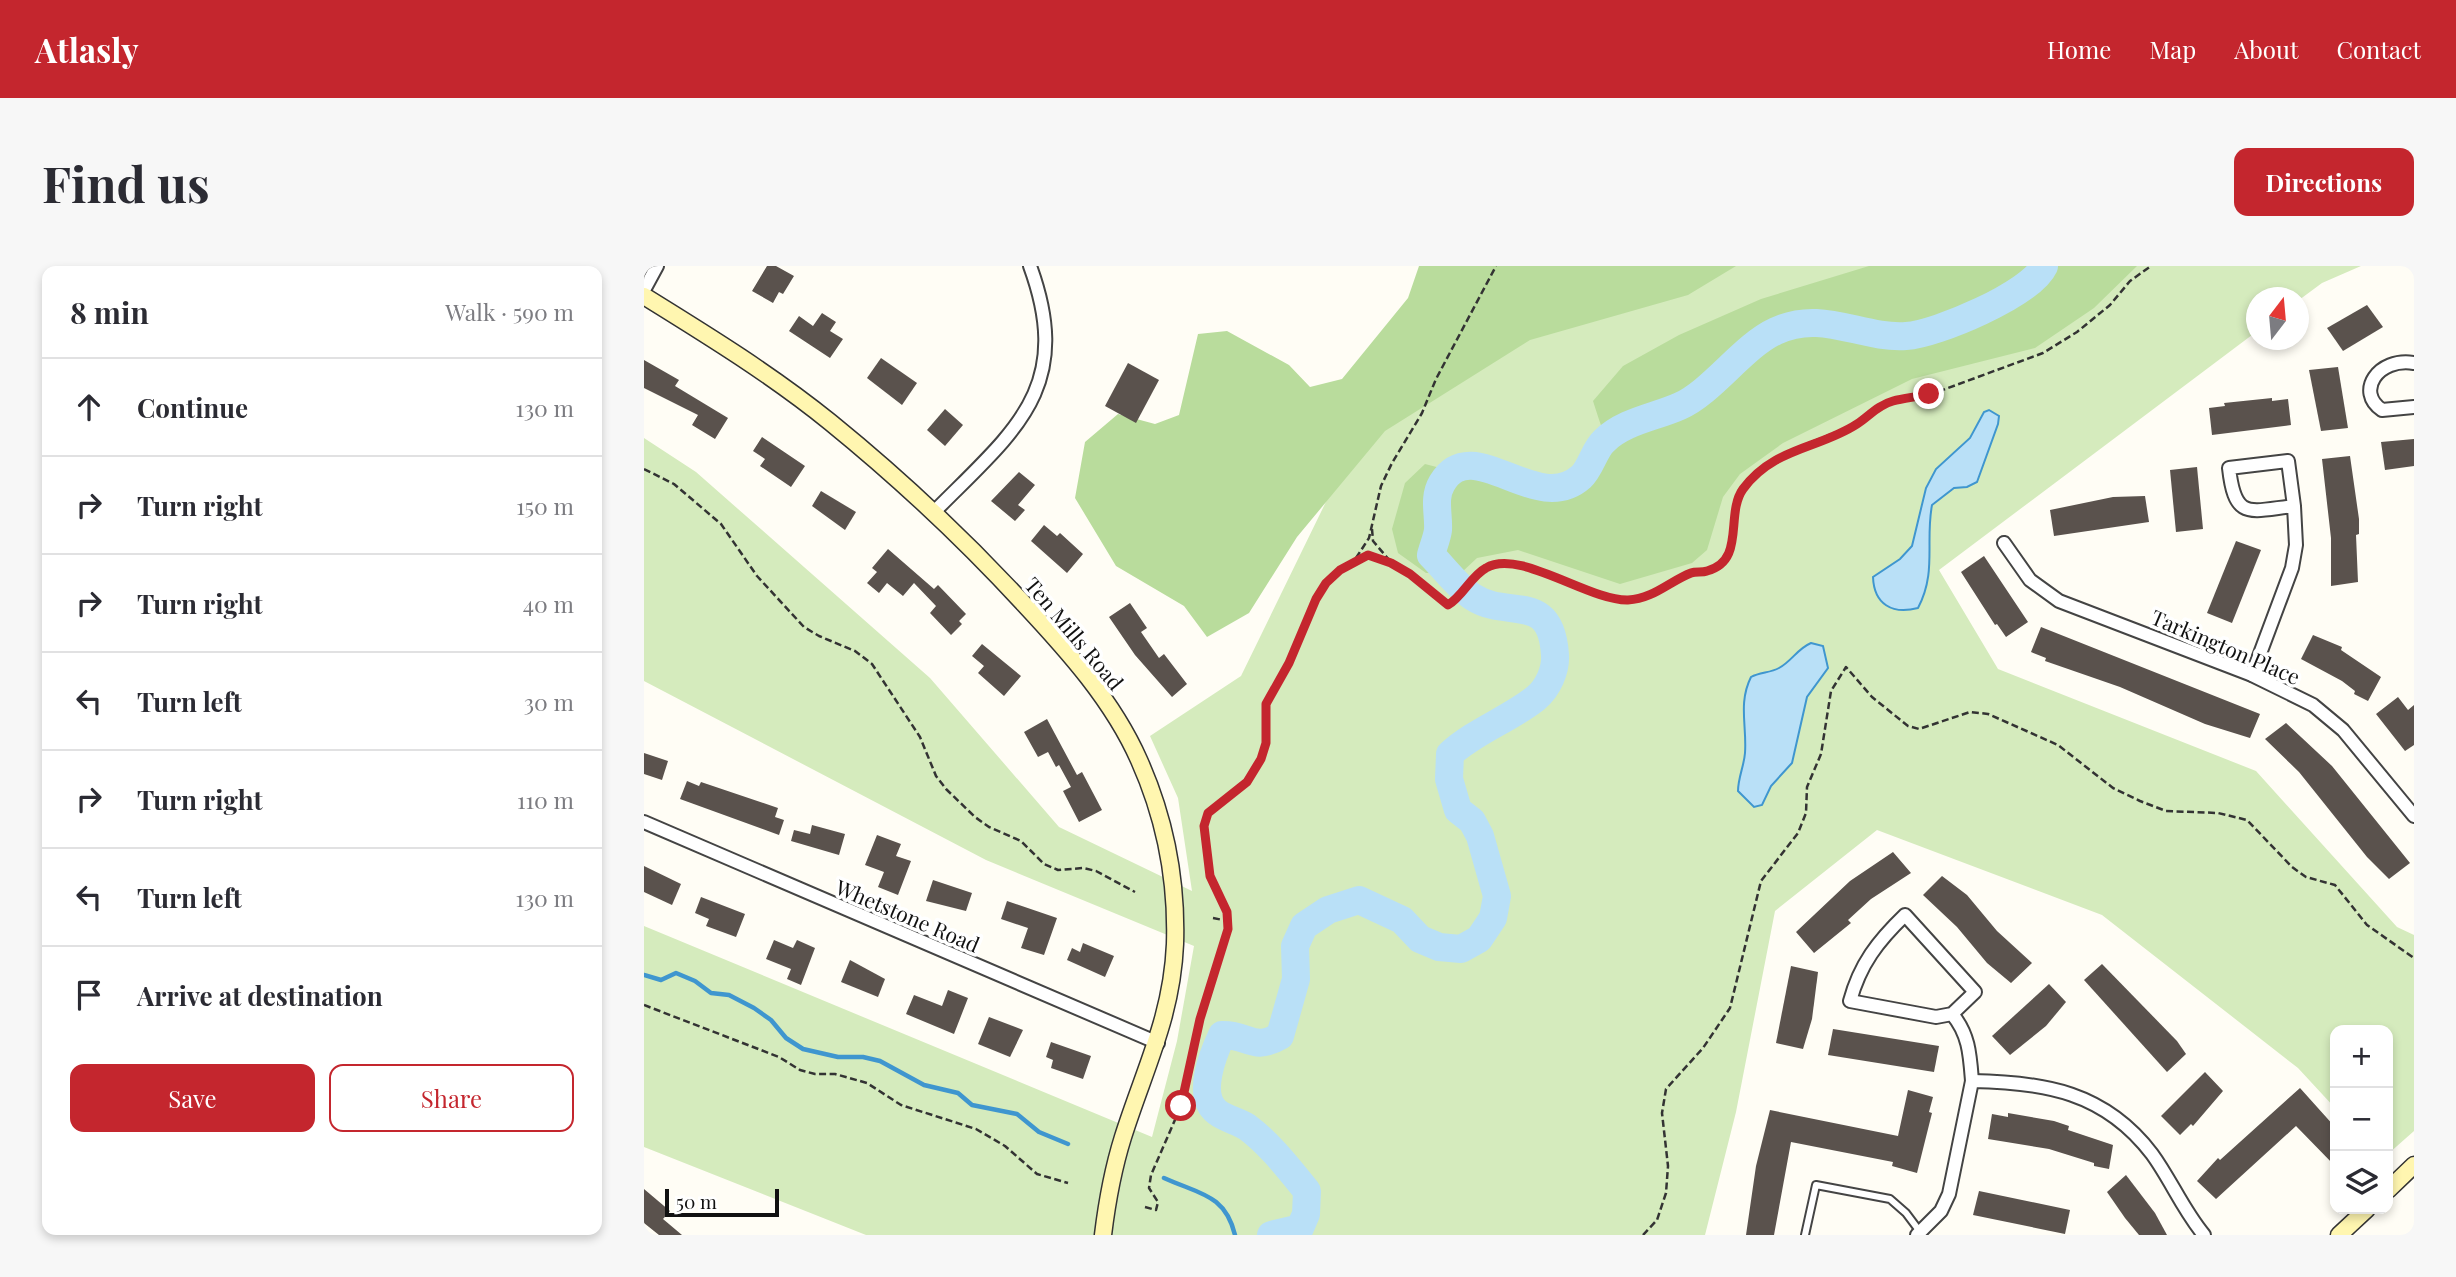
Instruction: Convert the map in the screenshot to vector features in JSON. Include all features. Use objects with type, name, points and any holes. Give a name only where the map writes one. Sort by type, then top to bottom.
[{"type":"street","points":[[644,290],[657,266]]},
{"type":"street","points":[[934,512],[1016,428],[1037,391],[1047,341],[1045,316],[1030,266]]},
{"type":"street","name":"Ten Mills Road","points":[[644,296],[719,342],[829,421],[934,512],[999,577],[1085,674],[1115,715],[1139,758],[1167,846],[1174,888],[1175,945],[1170,988],[1158,1043],[1124,1134],[1109,1194],[1103,1235]]},
{"type":"street","points":[[2414,363],[2387,364],[2379,369],[2372,385],[2374,402],[2382,410],[2414,407]]},
{"type":"street","points":[[2252,675],[2292,568],[2296,545],[2294,506],[2288,461],[2229,468],[2232,495],[2244,508],[2253,511],[2294,506]]},
{"type":"street","name":"Tarkington Place","points":[[2004,543],[2030,580],[2059,601],[2252,675],[2295,694],[2330,717],[2414,816]]},
{"type":"street","name":"Whetstone Road","points":[[644,822],[1158,1043]]},
{"type":"street","points":[[1905,915],[1975,992],[1952,1014],[1936,1017],[1850,1001],[1856,978],[1868,955],[1905,915]]},
{"type":"street","points":[[1919,1234],[1941,1211],[1949,1194],[1972,1081],[1969,1042],[1952,1014]]},
{"type":"street","points":[[1972,1081],[2038,1085],[2094,1104],[2127,1127],[2152,1155],[2204,1235]]},
{"type":"street","points":[[2393,1185],[2414,1166]]},
{"type":"street","points":[[2339,1235],[2362,1214]]},
{"type":"lane","points":[[1805,1235],[1816,1185],[1890,1199],[1906,1213],[1919,1234]]},
{"type":"path","points":[[1145,1207],[1156,1210],[1158,1202],[1149,1188],[1151,1175],[1189,1081],[1200,1019],[1227,942],[1227,912],[1210,876],[1203,839],[1208,813],[1247,782],[1261,759],[1266,743],[1266,704],[1289,663],[1316,599],[1326,583],[1363,553],[1381,486],[1422,413],[1436,379],[1496,266]]},
{"type":"path","points":[[1354,561],[1368,555],[1391,563],[1410,574],[1444,604],[1454,601],[1485,568],[1495,564],[1533,568],[1612,599],[1632,600],[1654,593],[1692,573],[1707,571],[1722,564],[1729,553],[1734,533],[1735,506],[1742,490],[1758,473],[1794,449],[1857,424],[1891,401],[1929,394],[2043,353],[2086,325],[2130,282],[2151,266]]},
{"type":"path","points":[[644,469],[674,484],[721,524],[757,576],[790,615],[819,636],[855,651],[872,664],[920,737],[936,776],[975,817],[989,827],[1021,841],[1044,864],[1058,870],[1083,868],[1096,871],[1135,892]]},
{"type":"path","points":[[1372,526],[1373,541],[1391,563]]},
{"type":"path","points":[[1643,1235],[1657,1220],[1667,1193],[1668,1166],[1662,1113],[1666,1089],[1703,1048],[1730,1007],[1761,881],[1798,833],[1806,813],[1807,787],[1821,754],[1831,691],[1846,667],[1863,688],[1908,726],[1919,729],[1970,712],[1988,714],[2058,745],[2113,788],[2140,801],[2166,811],[2218,813],[2247,820],[2292,867],[2306,877],[2335,885],[2367,926],[2414,958]]},
{"type":"path","points":[[1213,918],[1228,921]]},
{"type":"path","points":[[644,1005],[779,1058],[800,1070],[815,1074],[835,1074],[867,1083],[901,1105],[976,1129],[1005,1146],[1037,1174],[1068,1183]]},
{"type":"green space","points":[[1419,266],[1736,266],[1688,295],[1530,340],[1385,431],[1297,537],[1249,613],[1207,637],[1184,606],[1116,566],[1075,498],[1085,442],[1118,414],[1155,424],[1179,415],[1198,334],[1227,331],[1289,365],[1310,387],[1342,379],[1408,298]]},
{"type":"green space","points":[[1441,266],[2361,266],[2322,283],[2309,293],[2309,287],[2246,287],[2246,340],[1939,570],[1998,669],[2256,771],[2397,927],[2414,935],[2414,1131],[2393,1150],[2393,1025],[2330,1025],[2330,1103],[2298,1068],[2102,915],[1877,830],[1775,911],[1736,1112],[1705,1235],[866,1235],[644,1147],[644,926],[1152,1137],[1177,1041],[1194,946],[986,860],[644,681],[644,438],[696,472],[930,678],[1059,827],[1192,891],[1178,798],[1150,736],[1241,676]]},
{"type":"green space","points":[[1869,266],[2137,266],[2094,308],[2035,348],[1912,379],[1783,443],[1740,474],[1723,497],[1707,550],[1692,563],[1620,584],[1518,550],[1477,558],[1461,573],[1426,573],[1398,553],[1392,529],[1405,483],[1425,464],[1518,488],[1576,492],[1605,461],[1606,442],[1593,401],[1623,366],[1679,335],[1761,299]]},
{"type":"water","points":[[1989,410],[1999,416],[1998,424],[1977,482],[1967,487],[1954,488],[1932,505],[1929,569],[1924,595],[1918,608],[1900,610],[1886,605],[1877,594],[1873,577],[1900,559],[1912,546],[1926,488],[1936,469],[1970,438],[1984,412]]},
{"type":"water","points":[[1811,643],[1823,646],[1828,668],[1807,697],[1792,763],[1771,786],[1762,805],[1754,807],[1738,791],[1745,753],[1744,705],[1747,687],[1751,677],[1779,668]]},
{"type":"building","points":[[767,266],[776,266],[794,276],[783,294],[779,292],[773,303],[752,291]]},
{"type":"building","points":[[2367,305],[2383,327],[2343,351],[2327,328]]},
{"type":"building","points":[[822,313],[836,322],[830,331],[843,339],[830,358],[789,331],[799,316],[813,326]]},
{"type":"building","points":[[881,358],[917,383],[902,405],[867,378]]},
{"type":"building","points":[[644,360],[679,380],[675,386],[728,418],[715,439],[692,425],[698,415],[644,388]]},
{"type":"building","points":[[1128,363],[1159,380],[1136,423],[1105,406]]},
{"type":"building","points":[[2338,367],[2348,428],[2321,431],[2309,370]]},
{"type":"building","points":[[2272,398],[2272,401],[2288,399],[2291,425],[2212,435],[2209,408],[2225,406],[2224,403]]},
{"type":"building","points":[[945,409],[963,425],[945,446],[927,430]]},
{"type":"building","points":[[762,437],[805,466],[791,487],[760,466],[765,459],[753,451]]},
{"type":"building","points":[[2414,439],[2414,466],[2385,470],[2381,442]]},
{"type":"building","points":[[2350,456],[2359,519],[2359,534],[2356,535],[2358,582],[2331,586],[2331,538],[2322,459]]},
{"type":"building","points":[[2197,467],[2203,529],[2176,532],[2170,470]]},
{"type":"building","points":[[1019,472],[1035,485],[1018,505],[1025,510],[1015,521],[991,501]]},
{"type":"building","points":[[821,491],[856,512],[845,530],[812,506]]},
{"type":"building","points":[[2145,496],[2149,522],[2054,536],[2050,510],[2113,497]]},
{"type":"building","points":[[1044,525],[1057,536],[1060,533],[1083,554],[1067,573],[1031,541]]},
{"type":"building","points":[[2236,541],[2261,550],[2232,623],[2207,613]]},
{"type":"building","points":[[888,549],[934,589],[938,585],[966,614],[959,621],[962,624],[951,635],[930,613],[936,606],[914,583],[903,596],[887,583],[879,593],[867,583],[877,572],[872,568]]},
{"type":"building","points":[[1984,556],[2028,622],[2006,637],[1997,624],[1995,625],[1961,572]]},
{"type":"building","points":[[1130,603],[1147,628],[1141,632],[1159,658],[1164,654],[1187,684],[1172,697],[1135,655],[1109,617]]},
{"type":"building","points":[[2041,627],[2260,714],[2250,738],[2205,724],[2120,687],[2045,661],[2046,658],[2031,652]]},
{"type":"building","points":[[2313,635],[2342,647],[2341,650],[2381,677],[2368,701],[2354,694],[2355,691],[2342,681],[2301,659]]},
{"type":"building","points":[[982,644],[1021,676],[1004,696],[978,673],[984,666],[972,656]]},
{"type":"building","points":[[2398,697],[2408,710],[2414,705],[2414,745],[2405,751],[2376,714]]},
{"type":"building","points":[[1047,719],[1077,775],[1082,772],[1102,810],[1079,822],[1063,791],[1071,787],[1059,765],[1056,767],[1048,752],[1038,757],[1024,732]]},
{"type":"building","points":[[2286,723],[2332,766],[2410,863],[2389,879],[2367,857],[2299,772],[2265,739]]},
{"type":"building","points":[[644,753],[668,761],[662,780],[644,774]]},
{"type":"building","points":[[687,781],[699,786],[701,782],[778,808],[775,817],[784,820],[779,835],[680,799]]},
{"type":"building","points":[[812,825],[845,834],[839,855],[791,841],[794,830],[810,834]]},
{"type":"building","points":[[877,835],[901,844],[896,856],[911,861],[898,895],[878,887],[884,872],[865,865]]},
{"type":"building","points":[[1893,852],[1911,873],[1871,899],[1848,920],[1851,923],[1814,953],[1796,932],[1850,881]]},
{"type":"building","points":[[644,866],[681,884],[672,905],[644,892]]},
{"type":"building","points":[[1942,876],[1967,895],[1997,931],[2032,963],[2011,983],[1987,963],[1957,927],[1923,895]]},
{"type":"building","points":[[933,880],[972,893],[966,911],[926,901]]},
{"type":"building","points":[[701,897],[745,914],[736,937],[706,926],[709,919],[695,913]]},
{"type":"building","points":[[1007,901],[1057,918],[1044,955],[1021,948],[1028,928],[1001,919]]},
{"type":"building","points":[[774,940],[793,948],[797,940],[815,948],[801,985],[787,979],[791,969],[766,959]]},
{"type":"building","points":[[1083,943],[1114,956],[1105,977],[1067,960],[1072,948],[1080,952]]},
{"type":"building","points":[[850,960],[885,979],[878,997],[841,982]]},
{"type":"building","points":[[2102,964],[2177,1041],[2186,1054],[2167,1072],[2084,980]]},
{"type":"building","points":[[1791,966],[1818,972],[1812,1019],[1803,1049],[1776,1043]]},
{"type":"building","points":[[2049,984],[2066,1002],[2046,1026],[2010,1055],[1992,1036]]},
{"type":"building","points":[[948,990],[968,998],[954,1034],[906,1014],[914,995],[942,1006]]},
{"type":"building","points":[[989,1017],[1023,1030],[1010,1057],[978,1044]]},
{"type":"building","points":[[1833,1029],[1939,1046],[1934,1072],[1828,1055]]},
{"type":"building","points":[[1051,1042],[1091,1056],[1083,1079],[1051,1068],[1053,1060],[1046,1057]]},
{"type":"building","points":[[2205,1072],[2223,1091],[2193,1126],[2191,1124],[2180,1135],[2161,1116]]},
{"type":"building","points":[[2300,1088],[2330,1121],[2330,1161],[2296,1126],[2216,1199],[2197,1181],[2218,1158],[2220,1160]]},
{"type":"building","points":[[1908,1090],[1933,1097],[1929,1112],[1932,1113],[1917,1173],[1892,1166],[1893,1162],[1791,1142],[1774,1235],[1746,1235],[1756,1166],[1770,1110],[1898,1136]]},
{"type":"building","points":[[2008,1113],[2054,1121],[2069,1126],[2068,1130],[2113,1145],[2109,1169],[2049,1149],[1988,1139],[1992,1114],[2008,1117]]},
{"type":"building","points":[[2126,1175],[2155,1213],[2167,1235],[2139,1235],[2107,1192]]},
{"type":"building","points":[[644,1189],[670,1211],[663,1219],[682,1235],[659,1235],[644,1223]]},
{"type":"building","points":[[1979,1191],[2070,1210],[2065,1234],[1973,1215]]},
{"type":"waterway","points":[[1271,1235],[1300,1228],[1306,1214],[1307,1191],[1279,1157],[1255,1134],[1217,1112],[1211,1105],[1208,1075],[1222,1035],[1257,1042],[1271,1041],[1280,1036],[1296,979],[1295,946],[1304,926],[1328,910],[1359,900],[1402,920],[1420,939],[1439,947],[1461,949],[1479,939],[1493,918],[1497,896],[1480,836],[1472,821],[1458,810],[1449,779],[1450,754],[1470,738],[1536,698],[1553,673],[1555,655],[1552,635],[1537,614],[1500,607],[1473,597],[1431,555],[1438,530],[1437,500],[1442,483],[1455,469],[1470,466],[1488,469],[1545,488],[1563,487],[1581,477],[1601,445],[1612,434],[1692,399],[1752,347],[1776,331],[1809,323],[1841,326],[1889,336],[1920,334],[1982,311],[2003,300],[2036,277],[2044,266]]},
{"type":"waterway","points":[[644,975],[661,980],[676,973],[695,981],[711,993],[729,995],[754,1008],[771,1020],[786,1038],[803,1049],[838,1057],[863,1057],[880,1061],[924,1085],[958,1093],[972,1105],[1017,1114],[1039,1132],[1068,1144]]},
{"type":"waterway","points":[[1164,1178],[1199,1192],[1217,1203],[1231,1221],[1235,1235]]},
{"type":"route","points":[[1181,1106],[1189,1081],[1200,1019],[1227,942],[1227,912],[1210,876],[1203,839],[1204,826],[1208,813],[1247,782],[1261,759],[1266,743],[1266,704],[1289,663],[1316,599],[1326,583],[1340,570],[1368,555],[1391,563],[1410,574],[1448,605],[1485,568],[1495,564],[1533,568],[1612,599],[1632,600],[1654,593],[1692,573],[1707,571],[1722,564],[1729,553],[1734,533],[1735,506],[1742,490],[1758,473],[1794,449],[1857,424],[1891,401],[1929,394]]}]
